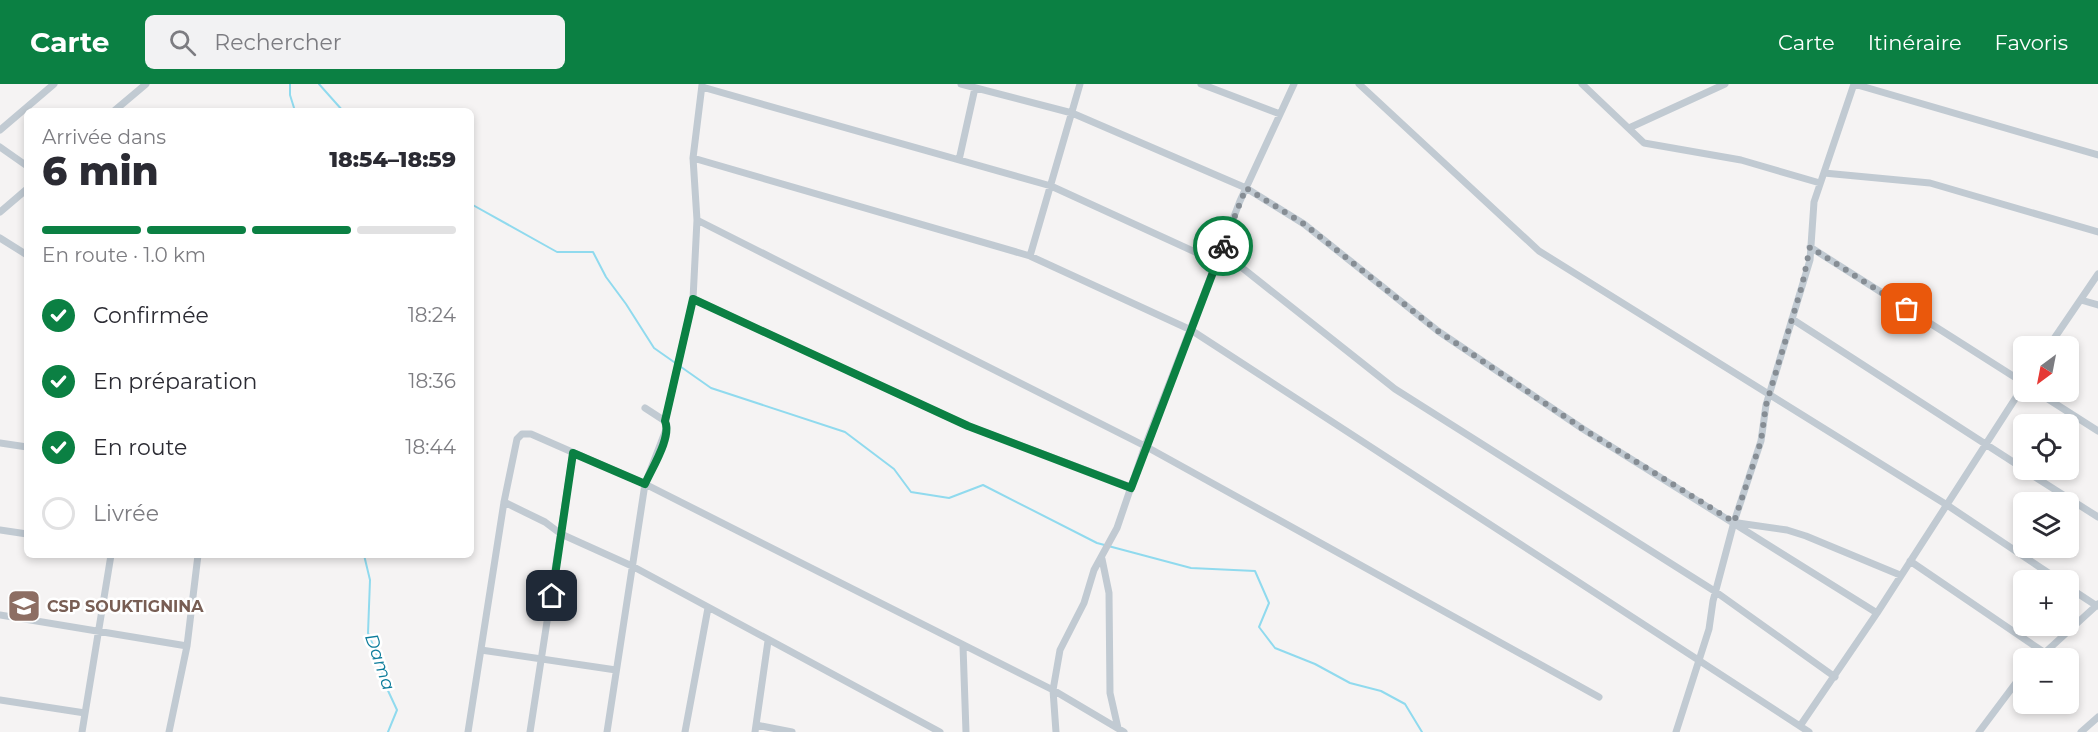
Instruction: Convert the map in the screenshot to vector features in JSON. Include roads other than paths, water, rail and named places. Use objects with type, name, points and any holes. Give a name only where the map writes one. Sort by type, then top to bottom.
[{"type":"street","points":[[26,108],[54,84]]},
{"type":"street","points":[[118,108],[146,84]]},
{"type":"street","points":[[961,84],[1071,113],[1246,188],[1304,224],[1438,331],[1583,429],[1877,613]]},
{"type":"street","points":[[1030,256],[1080,84]]},
{"type":"street","points":[[1201,84],[1280,114]]},
{"type":"street","points":[[1056,732],[1053,690],[1060,650],[1084,603],[1094,570],[1117,528],[1145,446],[1246,188],[1294,84]]},
{"type":"street","points":[[1359,84],[1539,251],[1947,505],[2044,570]]},
{"type":"street","points":[[1582,84],[1644,143],[1741,160],[1820,183]]},
{"type":"street","points":[[1629,128],[1725,84]]},
{"type":"street","points":[[1676,732],[1709,629],[1734,522],[1761,441],[1769,396],[1810,260],[1814,202],[1854,84],[2098,155]]},
{"type":"street","points":[[607,732],[645,484],[665,436],[667,427],[665,421],[693,299],[697,220],[693,158],[702,86],[1050,186],[1217,262]]},
{"type":"street","points":[[959,160],[975,88]]},
{"type":"street","points":[[0,130],[24,110]]},
{"type":"street","points":[[0,147],[24,164]]},
{"type":"street","points":[[693,158],[1030,256],[1191,330],[1809,732]]},
{"type":"street","points":[[1824,173],[1930,183],[2098,232]]},
{"type":"street","points":[[0,212],[24,192]]},
{"type":"street","points":[[697,220],[1145,446],[1599,697]]},
{"type":"street","points":[[0,238],[24,253]]},
{"type":"street","points":[[1810,247],[2013,377]]},
{"type":"street","points":[[1221,251],[1395,389],[1716,592],[1835,677]]},
{"type":"street","points":[[2056,336],[2098,274]]},
{"type":"street","points":[[693,299],[968,426],[1131,488]]},
{"type":"street","points":[[2081,300],[2098,305]]},
{"type":"street","points":[[1792,319],[2013,462]]},
{"type":"street","points":[[1800,726],[1835,677],[1987,446],[2013,402]]},
{"type":"street","points":[[2053,402],[2098,431]]},
{"type":"street","points":[[645,408],[665,421]]},
{"type":"street","points":[[468,732],[504,502],[517,439],[522,434],[531,434],[645,484],[1053,690],[1121,730]]},
{"type":"street","points":[[0,443],[24,447]]},
{"type":"street","points":[[530,732],[573,453]]},
{"type":"street","points":[[2041,480],[2098,517]]},
{"type":"street","points":[[504,502],[545,522],[561,534],[632,566],[940,732]]},
{"type":"street","points":[[1734,522],[1806,536],[1900,575]]},
{"type":"street","points":[[0,530],[24,534]]},
{"type":"street","points":[[82,732],[111,558]]},
{"type":"street","points":[[169,732],[187,646],[198,558]]},
{"type":"street","points":[[1102,559],[1109,593],[1110,693],[1121,730]]},
{"type":"street","points":[[1910,561],[2038,648]]},
{"type":"street","points":[[2050,648],[2097,605],[2079,594]]},
{"type":"street","points":[[685,732],[708,608]]},
{"type":"street","points":[[0,615],[187,646]]},
{"type":"street","points":[[768,640],[755,729],[792,732]]},
{"type":"street","points":[[963,646],[966,732]]},
{"type":"street","points":[[481,650],[616,670]]},
{"type":"street","points":[[1979,732],[2013,687]]},
{"type":"street","points":[[0,700],[85,713]]},
{"type":"street","points":[[2081,732],[2098,717]]},
{"type":"waterway","name":"Dama","points":[[290,84],[290,95],[294,108]]},
{"type":"waterway","points":[[319,84],[340,108]]},
{"type":"waterway","points":[[474,206],[557,252],[593,252],[606,277],[654,348],[711,388],[845,432],[894,469],[911,492],[949,498],[983,485],[1097,543],[1191,568],[1255,571],[1269,603],[1259,627],[1275,648],[1315,664],[1350,683],[1381,691],[1405,704],[1422,732]]},
{"type":"waterway","name":"Dama","points":[[365,558],[370,580],[368,633],[379,660],[384,682],[397,710],[388,732]]},
{"type":"place","name":"CSP SOUKTIGNINA","points":[[24,606]]}]
